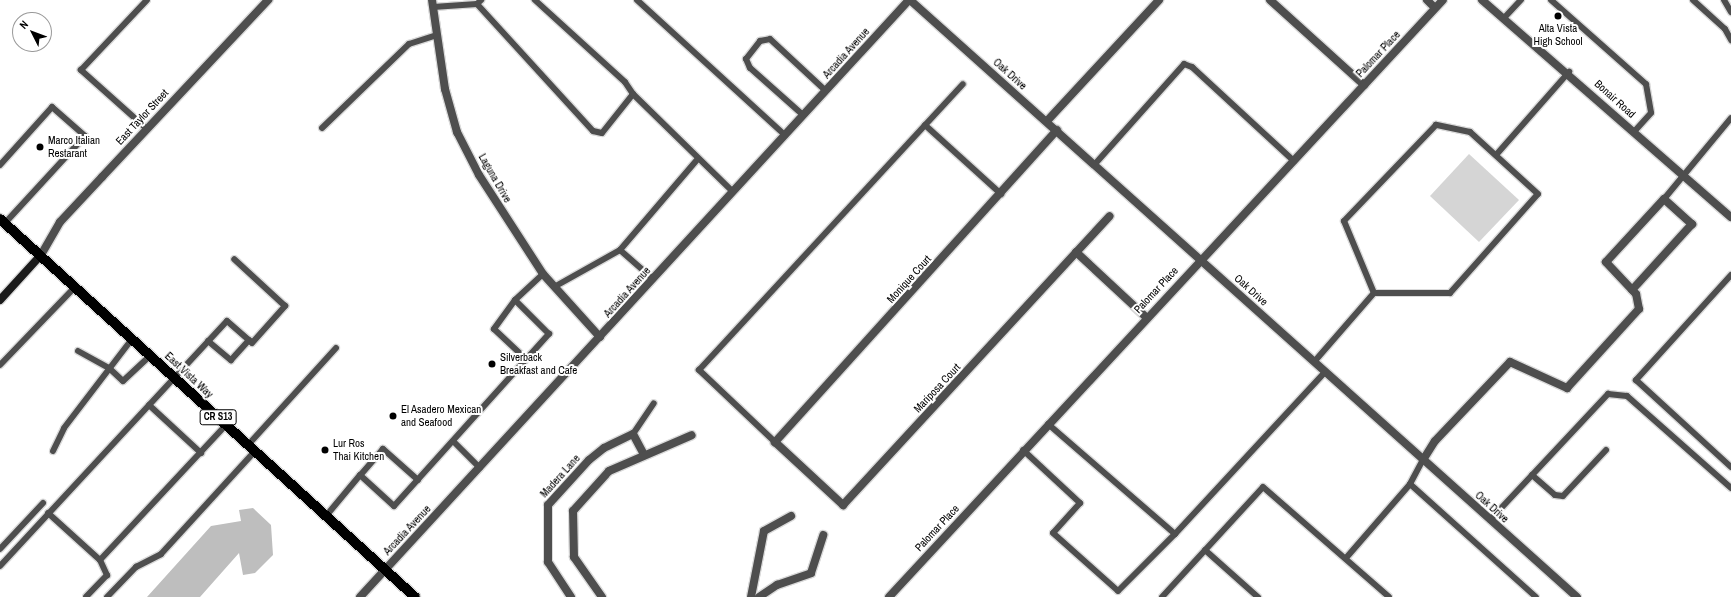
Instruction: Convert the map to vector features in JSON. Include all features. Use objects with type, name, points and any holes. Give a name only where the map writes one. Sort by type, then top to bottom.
[{"type":"main road","name":"East Vista Way","points":[[3,221],[415,597]]},
{"type":"main road","points":[[0,300],[40,255]]},
{"type":"street","name":"East Taylor Street","points":[[40,255],[60,222],[268,0]]},
{"type":"street","name":"Arcadia Avenue","points":[[360,597],[600,338],[653,278],[909,0]]},
{"type":"street","name":"Oak Drive","points":[[909,0],[1057,130],[1577,597]]},
{"type":"street","points":[[1047,122],[1159,0]]},
{"type":"street","points":[[1270,0],[1364,85]]},
{"type":"street","points":[[1427,0],[1436,8]]},
{"type":"street","name":"Palomar Place","points":[[888,597],[1199,259],[1294,161],[1442,0]]},
{"type":"street","name":"Bonair Road","points":[[1482,0],[1569,72],[1731,217]]},
{"type":"street","name":"Laguna Drive","points":[[433,4],[445,90],[457,132],[479,175],[543,274],[600,338]]},
{"type":"street","name":"Monique Court","points":[[775,442],[1001,194],[1057,130]]},
{"type":"street","points":[[1423,460],[1435,441],[1510,362],[1567,388],[1639,309],[1632,290],[1606,262],[1664,199],[1692,224],[1632,290]]},
{"type":"street","name":"Mariposa Court","points":[[775,442],[844,505],[1110,216]]},
{"type":"street","points":[[1076,252],[1146,317]]},
{"type":"street","points":[[633,434],[644,455]]},
{"type":"street","name":"Madera Lane","points":[[571,597],[548,562],[546,511],[589,460],[633,434]]},
{"type":"street","points":[[602,597],[574,557],[573,511],[609,470],[692,435]]},
{"type":"street","points":[[751,597],[764,531],[791,516]]},
{"type":"street","points":[[759,597],[777,585],[811,573],[823,535]]},
{"type":"lane","points":[[146,129],[81,70],[147,0]]},
{"type":"lane","points":[[535,0],[625,82],[633,94],[697,160],[733,192]]},
{"type":"lane","points":[[637,0],[785,135]]},
{"type":"lane","points":[[1504,18],[1521,0]]},
{"type":"lane","points":[[1551,0],[1646,84],[1651,113],[1635,131]]},
{"type":"lane","points":[[1693,0],[1725,29],[1731,40]]},
{"type":"lane","points":[[1724,0],[1731,12]]},
{"type":"lane","points":[[433,4],[479,2],[593,131],[602,133],[633,94]]},
{"type":"lane","points":[[322,128],[409,44],[437,35]]},
{"type":"lane","points":[[803,115],[750,68],[746,59],[760,41],[770,39],[826,90]]},
{"type":"lane","points":[[1094,164],[1184,64],[1192,66],[1294,161]]},
{"type":"lane","points":[[1496,155],[1569,72]]},
{"type":"lane","points":[[775,442],[699,370],[963,84]]},
{"type":"lane","points":[[0,165],[52,107],[85,136],[3,221]]},
{"type":"lane","points":[[1664,199],[1685,176],[1731,118]]},
{"type":"lane","points":[[925,125],[1001,194]]},
{"type":"lane","points":[[1314,362],[1374,293],[1450,293],[1538,194],[1470,132],[1436,125],[1344,221],[1374,293]]},
{"type":"lane","points":[[554,286],[620,250],[697,160]]},
{"type":"lane","points":[[620,250],[653,278]]},
{"type":"lane","points":[[0,566],[227,321],[252,343],[285,306],[234,259]]},
{"type":"lane","points":[[526,359],[494,329],[515,300],[543,274]]},
{"type":"lane","points":[[1731,275],[1636,380],[1731,467]]},
{"type":"lane","points":[[0,365],[75,287]]},
{"type":"lane","points":[[360,475],[394,506],[549,334],[515,300]]},
{"type":"lane","points":[[53,451],[64,428],[132,339]]},
{"type":"lane","points":[[208,341],[230,360],[249,340]]},
{"type":"lane","points":[[106,597],[136,567],[161,554],[336,348]]},
{"type":"lane","points":[[78,351],[109,368],[127,381],[150,356]]},
{"type":"lane","points":[[1024,450],[1080,503],[1053,533],[1118,590],[1175,534],[1325,372]]},
{"type":"lane","points":[[1490,520],[1608,394],[1627,396],[1731,488]]},
{"type":"lane","points":[[633,434],[654,403]]},
{"type":"lane","points":[[149,405],[201,453]]},
{"type":"lane","points":[[1048,424],[1175,534]]},
{"type":"lane","points":[[100,560],[226,426]]},
{"type":"lane","points":[[453,441],[480,468]]},
{"type":"lane","points":[[326,516],[383,449],[418,480]]},
{"type":"lane","points":[[1532,475],[1555,495],[1563,496],[1606,450]]},
{"type":"lane","points":[[1346,558],[1410,484],[1423,460]]},
{"type":"lane","points":[[1410,484],[1536,597]]},
{"type":"lane","points":[[1162,597],[1263,487],[1389,597]]},
{"type":"lane","points":[[0,549],[42,503]]},
{"type":"lane","points":[[48,513],[100,560],[107,575],[86,597]]},
{"type":"lane","points":[[1205,550],[1258,597]]},
{"type":"shaded area","points":[[1469,154],[1519,200],[1479,242],[1430,196]]},
{"type":"building","points":[[253,508],[271,525],[273,555],[255,573],[243,575],[239,553],[200,597],[147,597],[211,526],[241,521],[239,510]]},
{"type":"place","name":"Alta Vista High School","points":[[1558,16]]},
{"type":"place","name":"Marco Italian Restarant","points":[[40,147]]},
{"type":"place","name":"Silverback Breakfast and Cafe","points":[[492,364]]},
{"type":"place","name":"El Asadero Mexican and Seafood","points":[[393,416]]},
{"type":"place","name":"Lur Ros Thai Kitchen","points":[[325,450]]}]
